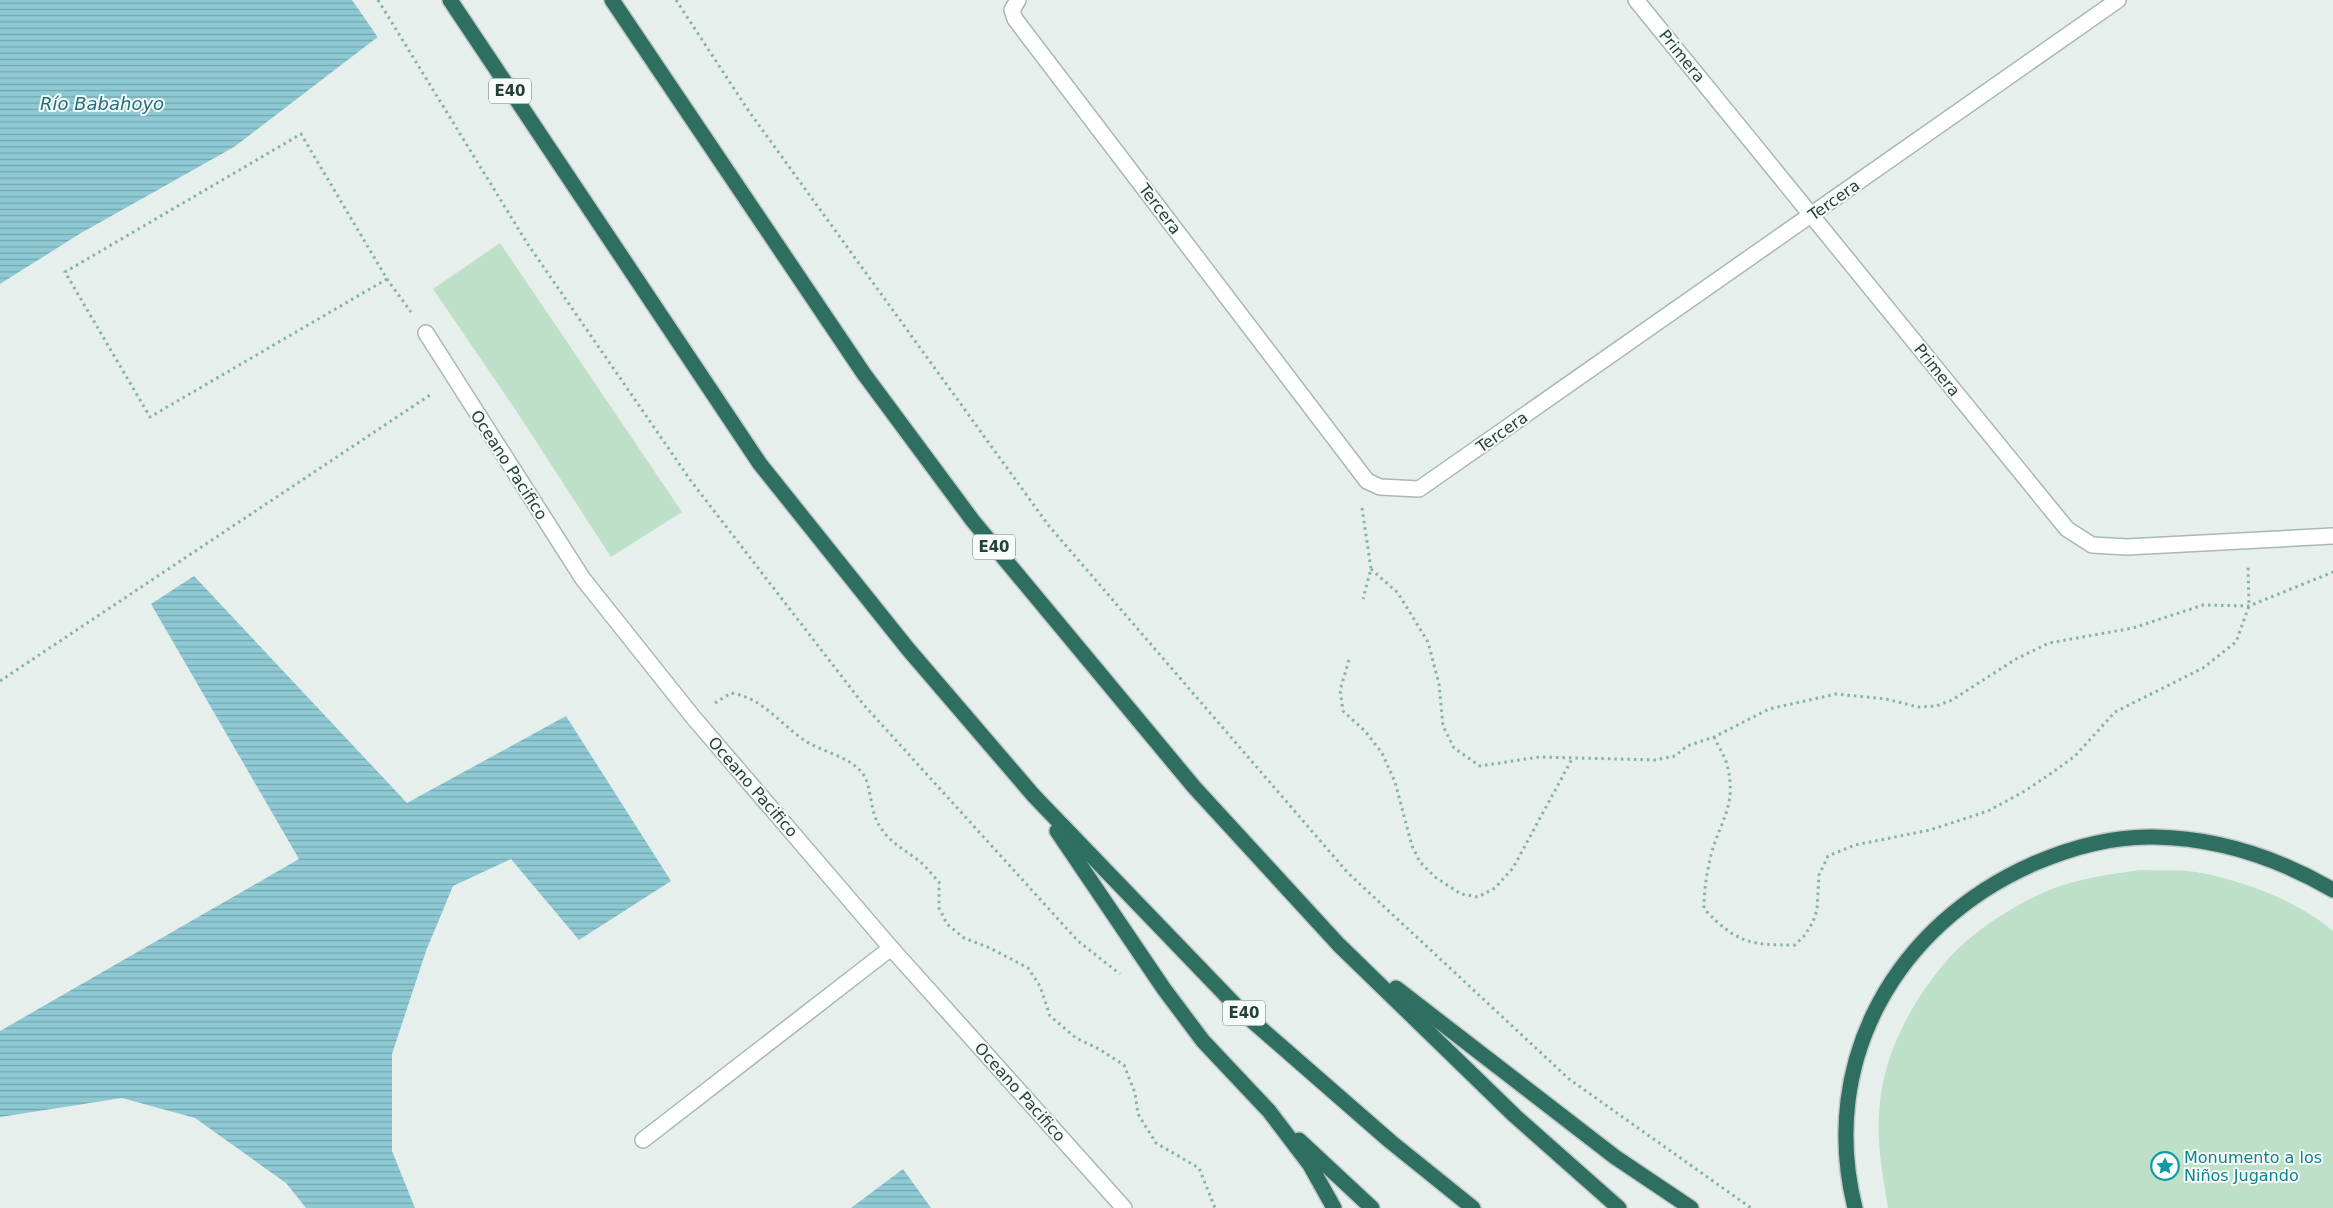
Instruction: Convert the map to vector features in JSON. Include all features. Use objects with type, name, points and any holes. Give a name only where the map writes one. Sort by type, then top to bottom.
[{"type":"highway","name":"E40","points":[[450,0],[760,464],[908,649],[1034,796],[1242,1012],[1391,1142],[1473,1208]]},
{"type":"highway","name":"E40","points":[[612,0],[689,117],[864,374],[973,521],[1194,787],[1339,945],[1515,1116],[1619,1208]]},
{"type":"highway","points":[[1034,796],[1175,1004],[1203,1041],[1269,1111],[1372,1208]]},
{"type":"highway","points":[[1855,1208],[1849,1183],[1846,1138],[1848,1097],[1858,1055],[1885,992],[1904,964],[1944,920],[1977,895],[2014,872],[2078,848],[2153,837],[2207,841],[2252,852],[2305,873],[2333,890]]},
{"type":"highway","points":[[1339,945],[1615,1157],[1691,1208]]},
{"type":"highway","points":[[1269,1111],[1310,1165],[1334,1208]]},
{"type":"street","name":"Primera","points":[[1636,0],[2067,529],[2092,545],[2127,547],[2333,536]]},
{"type":"street","name":"Tercera","points":[[1017,1],[1012,10],[1015,19],[1367,480],[1380,488],[1419,489],[2118,0]]},
{"type":"street","name":"Oceano Pacifico","points":[[426,333],[583,579],[694,717],[891,948],[1124,1208]]},
{"type":"street","points":[[643,1140],[891,948]]},
{"type":"path","points":[[378,0],[527,243],[691,481],[863,704],[1078,941],[1125,978]]},
{"type":"path","points":[[676,0],[748,110],[1049,526],[1348,873],[1569,1079],[1752,1208]]},
{"type":"path","points":[[387,279],[150,416],[65,272],[301,134],[387,279],[426,333]]},
{"type":"path","points":[[0,680],[454,379]]},
{"type":"path","points":[[1363,599],[1370,569],[1362,504],[1367,480]]},
{"type":"path","points":[[1714,737],[1727,765],[1731,798],[1725,821],[1712,850],[1704,884],[1704,909],[1728,932],[1748,942],[1769,945],[1795,945],[1805,935],[1813,922],[1817,910],[1818,875],[1828,856],[1854,845],[1930,830],[1988,811],[2025,791],[2075,756],[2115,712],[2203,668],[2224,653],[2236,642],[2249,606],[2247,541]]},
{"type":"path","points":[[1370,569],[1398,593],[1428,642],[1439,684],[1443,726],[1454,748],[1480,766],[1539,757],[1655,760],[1675,756],[1687,746],[1714,737],[1769,709],[1836,694],[1886,699],[1918,707],[1936,706],[1952,700],[2016,660],[2049,643],[2133,628],[2203,605],[2249,606],[2333,572]]},
{"type":"path","points":[[1349,660],[1340,690],[1343,711],[1365,732],[1382,753],[1395,782],[1412,846],[1420,862],[1435,877],[1461,894],[1478,897],[1495,888],[1513,868],[1572,759]]},
{"type":"path","points":[[694,717],[731,693],[746,695],[758,702],[804,741],[850,763],[864,774],[871,808],[878,824],[895,846],[919,861],[939,882],[939,908],[947,924],[964,938],[990,948],[1028,968],[1040,986],[1050,1016],[1076,1038],[1099,1049],[1124,1065],[1135,1092],[1138,1114],[1156,1143],[1199,1168],[1215,1208]]},
{"type":"green space","points":[[500,243],[682,512],[611,557],[517,412],[433,289]]},
{"type":"green space","points":[[2140,870],[2194,872],[2235,881],[2288,902],[2333,931],[2333,1208],[1888,1208],[1879,1138],[1881,1094],[1891,1054],[1899,1034],[1919,997],[1931,980],[1963,944],[2022,903],[2047,891],[2073,882]]},
{"type":"water","name":"Río Babahoyo","points":[[0,0],[426,0],[234,147],[81,233],[0,284]]},
{"type":"water","points":[[194,576],[407,803],[566,716],[671,881],[579,940],[511,859],[453,886],[426,951],[392,1054],[392,1151],[415,1208],[306,1208],[286,1183],[195,1118],[122,1098],[0,1117],[0,1031],[299,859],[151,604]]},
{"type":"water","points":[[903,1169],[931,1208],[851,1208]]},
{"type":"pier","points":[[352,0],[428,0],[379,39]]},
{"type":"place","name":"Monumento a los Niños Jugando","points":[[2165,1166]]}]
